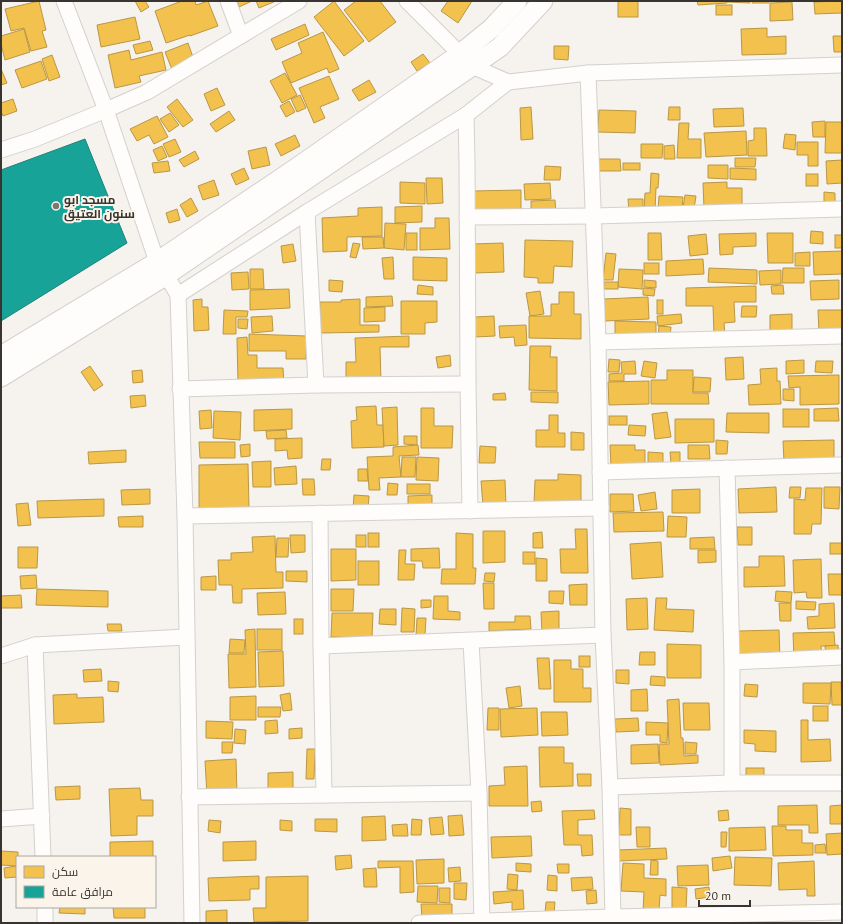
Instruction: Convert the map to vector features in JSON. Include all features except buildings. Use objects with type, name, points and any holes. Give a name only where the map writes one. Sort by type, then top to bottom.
[{"type":"street","points":[[64,1],[106,110],[161,269],[178,295],[185,516],[192,923]]},
{"type":"street","points":[[228,1],[241,36]]},
{"type":"street","points":[[1,150],[35,139],[147,92],[299,1]]},
{"type":"street","points":[[407,1],[466,60],[508,82]]},
{"type":"street","points":[[466,60],[492,28],[517,1]]},
{"type":"street","points":[[1,377],[161,269],[296,169],[466,60],[500,47],[543,1]]},
{"type":"street","points":[[178,295],[306,212],[466,115],[508,82],[588,73],[842,65]]},
{"type":"street","points":[[588,73],[598,342],[603,636],[610,787],[613,917]]},
{"type":"street","points":[[466,115],[470,511]]},
{"type":"street","points":[[467,217],[594,216],[842,208]]},
{"type":"street","points":[[306,212],[316,385]]},
{"type":"street","points":[[1,356],[161,269]]},
{"type":"street","points":[[598,342],[842,336]]},
{"type":"street","points":[[180,389],[316,385],[468,384]]},
{"type":"street","points":[[600,472],[842,465]]},
{"type":"street","points":[[727,468],[732,662],[732,783]]},
{"type":"street","points":[[185,516],[601,508]]},
{"type":"street","points":[[320,513],[324,795]]},
{"type":"street","points":[[321,646],[603,636]]},
{"type":"street","points":[[1,656],[35,645],[186,637]]},
{"type":"street","points":[[471,641],[479,793],[482,922]]},
{"type":"street","points":[[35,645],[43,856]]},
{"type":"street","points":[[732,662],[842,657]]},
{"type":"street","points":[[610,787],[732,783],[842,783]]},
{"type":"street","points":[[189,797],[479,793]]},
{"type":"street","points":[[1,819],[42,816]]},
{"type":"street","points":[[45,908],[45,923]]},
{"type":"street","points":[[419,923],[613,917],[752,919],[842,912]]},
{"type":"place","name":"مسجد ابو سنون العتيق","points":[[56,206]]}]
